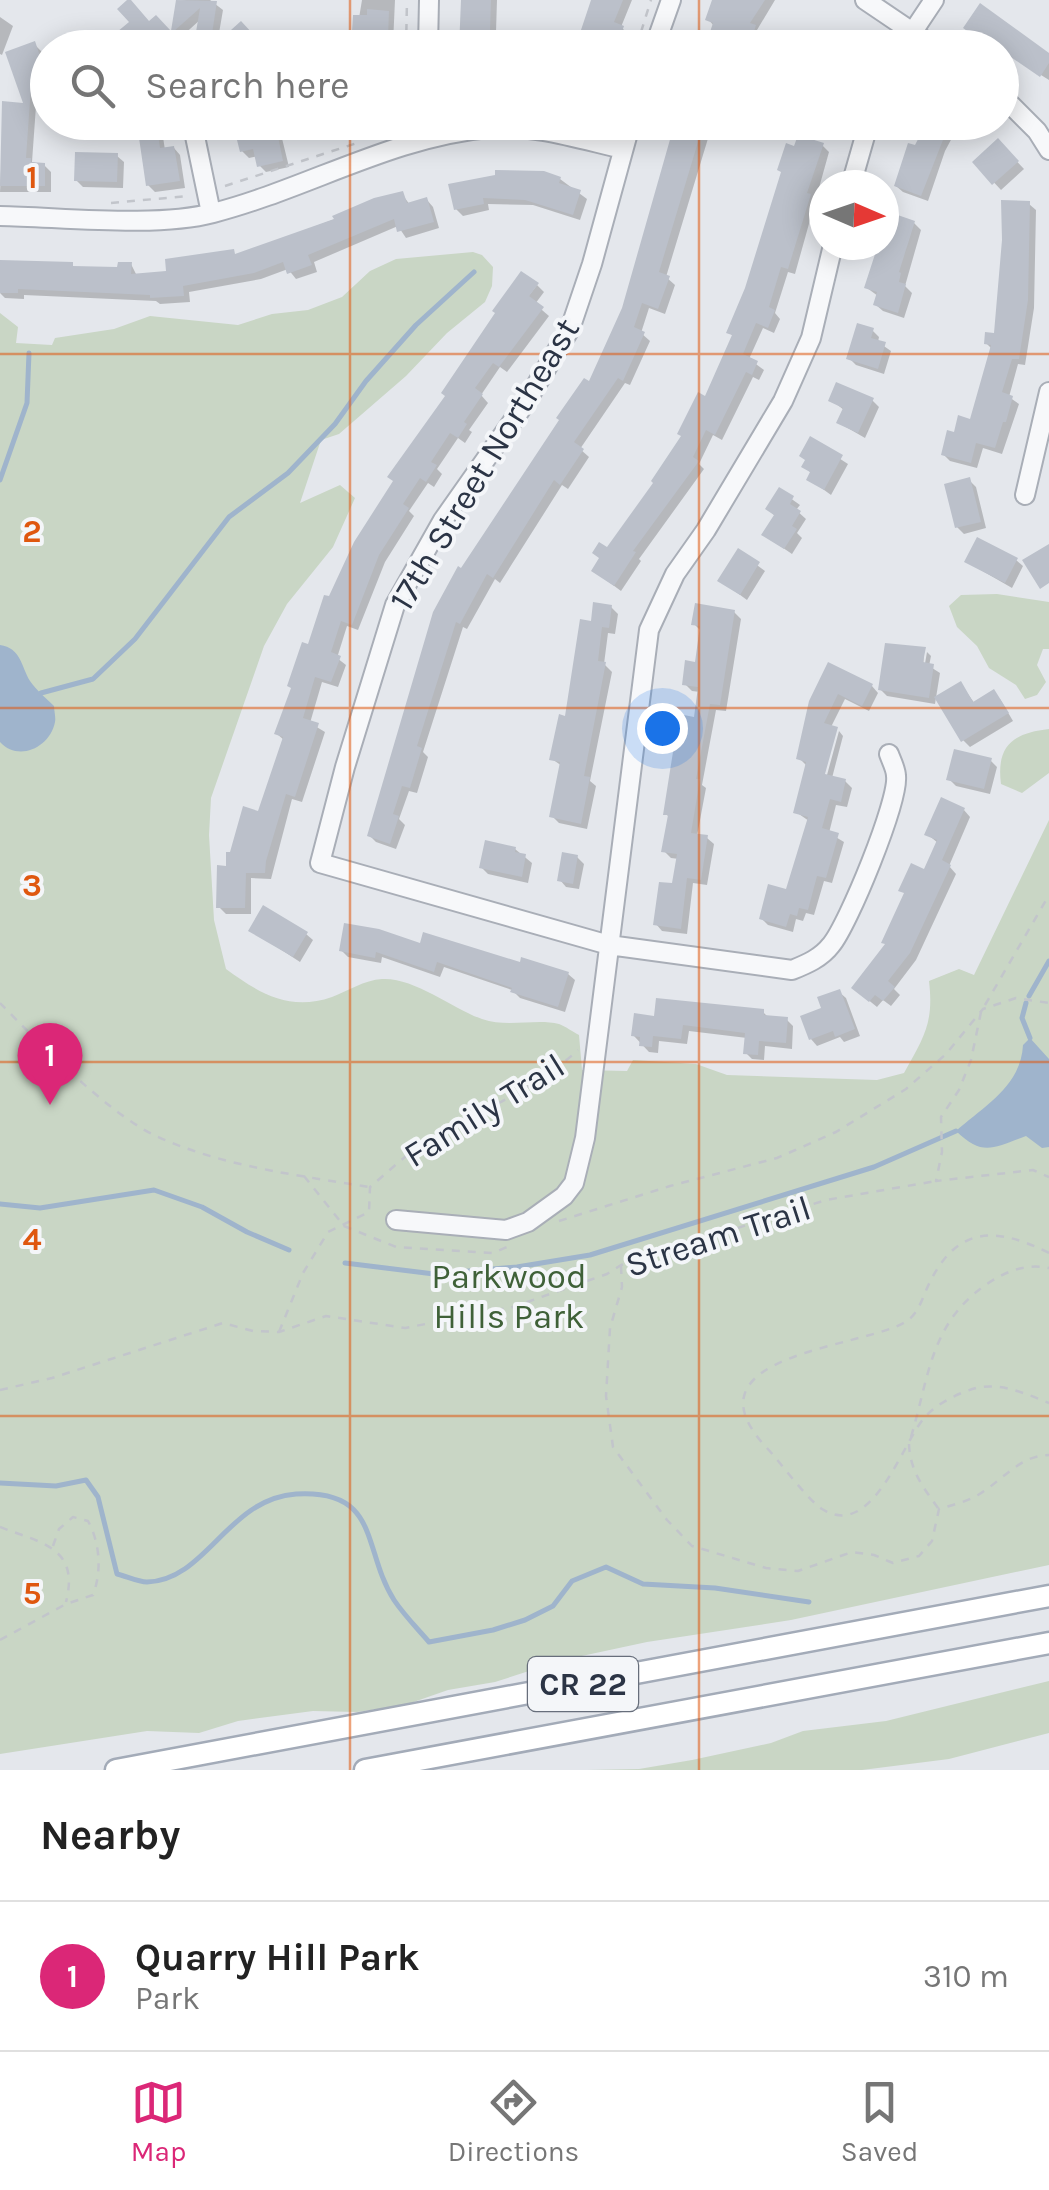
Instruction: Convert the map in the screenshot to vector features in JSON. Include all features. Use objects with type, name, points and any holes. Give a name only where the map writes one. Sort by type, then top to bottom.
[{"type":"main road","name":"CR 22","points":[[116,1770],[1049,1596]]},
{"type":"main road","name":"CR 22","points":[[365,1770],[1049,1642]]},
{"type":"street","points":[[428,0],[428,30]]},
{"type":"street","points":[[661,30],[672,0]]},
{"type":"street","points":[[865,0],[912,30],[934,0]]},
{"type":"street","points":[[1019,113],[1037,130],[1049,150]]},
{"type":"street","points":[[196,140],[211,214]]},
{"type":"street","points":[[0,216],[164,219],[211,214],[401,140]]},
{"type":"street","points":[[581,140],[623,149]]},
{"type":"street","name":"17th Street Northeast","points":[[609,945],[320,864],[345,766],[395,605],[444,520],[526,402],[570,328],[626,140]]},
{"type":"street","points":[[855,170],[864,140]]},
{"type":"street","points":[[396,1220],[506,1230],[528,1222],[564,1196],[574,1183],[585,1138],[649,630],[674,574],[706,530],[783,400],[811,338],[829,260]]},
{"type":"street","points":[[1025,495],[1049,392]]},
{"type":"street","points":[[609,945],[792,970],[812,962],[831,946],[846,921],[894,799],[896,776],[889,754]]},
{"type":"path","points":[[407,30],[408,0]]},
{"type":"path","points":[[642,30],[650,0]]},
{"type":"path","points":[[936,1181],[942,1152],[941,1117],[959,1090],[970,1060],[976,1024],[1049,895]]},
{"type":"path","points":[[552,1224],[670,1186],[777,1158],[836,1132],[906,1090],[946,1054],[983,1008],[1016,998],[1049,1003]]},
{"type":"path","name":"Family Trail","points":[[0,1004],[102,1098],[150,1133],[210,1156],[370,1187]]},
{"type":"path","name":"Family Trail","points":[[344,1226],[369,1212],[370,1187],[420,1145],[566,1062],[598,1032]]},
{"type":"path","name":"Stream Trail","points":[[279,1332],[326,1316],[405,1328],[513,1307],[607,1274],[621,1265],[826,1200],[936,1181],[1034,1170],[1049,1177]]},
{"type":"path","points":[[304,1176],[344,1226],[396,1247],[493,1253],[520,1240]]},
{"type":"path","points":[[0,1390],[52,1378],[223,1323],[253,1331],[279,1332],[328,1232],[344,1226]]},
{"type":"path","points":[[1049,1253],[1004,1236],[977,1235],[954,1246],[940,1264],[918,1310],[908,1320],[876,1334],[796,1354],[756,1378],[746,1393],[744,1412],[751,1432],[814,1502],[827,1512],[846,1514],[883,1490],[924,1417],[952,1397],[978,1387],[1010,1388],[1049,1402]]},
{"type":"path","points":[[621,1265],[622,1288],[610,1328],[606,1396],[613,1448],[666,1520],[692,1546],[737,1562],[798,1571],[852,1552],[893,1563],[920,1556],[932,1541],[939,1510],[920,1485],[910,1462],[909,1443],[931,1356],[946,1322],[966,1298],[998,1276],[1032,1264],[1049,1268]]},
{"type":"path","points":[[939,1510],[975,1496],[1017,1465],[1049,1455]]},
{"type":"path","points":[[0,1640],[66,1604],[93,1594],[98,1580],[96,1536],[88,1521],[73,1518],[59,1529],[53,1546]]},
{"type":"path","points":[[0,1527],[53,1546],[70,1573],[66,1604]]},
{"type":"green space","name":"Parkwood Hills Park","points":[[473,252],[493,267],[492,286],[485,302],[339,434],[321,440],[300,503],[340,485],[355,498],[333,547],[287,604],[264,646],[211,798],[214,920],[226,969],[250,986],[288,1001],[316,1001],[369,981],[394,980],[420,988],[482,1019],[559,1024],[579,1035],[582,1070],[627,1071],[633,1060],[696,1064],[727,1075],[877,1080],[904,1073],[917,1049],[929,1019],[929,981],[959,969],[974,975],[1049,820],[1049,1565],[791,1620],[647,1642],[563,1660],[405,1705],[238,1721],[199,1733],[147,1731],[0,1754],[0,313],[18,327],[16,343],[52,345],[55,338],[114,329],[150,316],[238,325],[272,314],[308,310],[342,297],[370,271],[396,259]]},
{"type":"green space","points":[[997,594],[1049,602],[1049,649],[1043,649],[1037,665],[1046,682],[1037,695],[1025,699],[1016,685],[989,668],[977,646],[957,627],[949,606],[961,595]]},
{"type":"green space","points":[[1049,729],[1049,773],[1022,793],[1001,784],[1001,760],[1010,744],[1026,734]]},
{"type":"green space","points":[[1049,1681],[1049,1733],[949,1759],[862,1770],[587,1770],[639,1769],[692,1760],[771,1743],[803,1731],[886,1721]]},
{"type":"water","points":[[0,645],[16,654],[30,681],[54,706],[52,731],[32,749],[15,751],[0,742]]},
{"type":"water","points":[[1030,1038],[1049,1059],[1049,1147],[1042,1148],[1026,1136],[989,1148],[965,1139],[956,1131],[1008,1084],[1021,1059],[1023,1045]]},
{"type":"building","points":[[131,0],[149,21],[156,15],[170,30],[119,30],[129,22],[117,9]]},
{"type":"building","points":[[176,0],[217,1],[213,30],[196,30],[200,8],[171,30]]},
{"type":"building","points":[[461,0],[491,0],[490,30],[460,30]]},
{"type":"building","points":[[591,0],[623,0],[614,22],[624,26],[623,30],[581,30]]},
{"type":"building","points":[[712,0],[765,0],[750,23],[756,25],[754,30],[711,30],[713,23],[705,20]]},
{"type":"building","points":[[980,3],[1017,30],[966,30],[963,28]]},
{"type":"building","points":[[367,9],[389,11],[388,30],[352,30],[353,15],[367,15]]},
{"type":"building","points":[[241,21],[249,30],[231,30]]},
{"type":"building","points":[[1019,31],[1049,53],[1049,63],[1040,77],[1019,63]]},
{"type":"building","points":[[30,43],[26,158],[45,163],[45,186],[0,186],[2,101],[23,103],[5,52]]},
{"type":"building","points":[[139,140],[159,140],[160,148],[174,146],[180,181],[146,186]]},
{"type":"building","points":[[237,140],[279,140],[283,161],[257,167],[253,149],[240,152]]},
{"type":"building","points":[[670,140],[699,140],[659,272],[670,276],[658,309],[642,303],[634,327],[645,332],[623,381],[618,378],[574,442],[584,449],[560,485],[554,480],[493,578],[487,574],[460,624],[456,622],[417,746],[422,748],[410,788],[402,786],[393,814],[399,816],[390,844],[367,836],[433,612],[458,566],[461,568],[559,420],[556,418],[584,378],[589,381],[622,308]]},
{"type":"building","points":[[943,140],[921,196],[899,188],[899,171],[908,143]]},
{"type":"building","points":[[996,140],[1019,161],[992,185],[972,162]]},
{"type":"building","points":[[786,143],[824,143],[815,170],[809,170],[809,201],[788,269],[781,267],[769,307],[775,310],[768,328],[756,323],[743,354],[758,361],[752,375],[746,372],[715,435],[706,430],[693,457],[699,461],[633,551],[636,552],[614,586],[591,571],[599,558],[592,553],[599,542],[607,547],[681,436],[677,434],[698,392],[705,396],[732,335],[726,333],[745,288],[781,172],[777,170]]},
{"type":"building","points":[[75,152],[118,153],[117,182],[74,181]]},
{"type":"building","points":[[495,170],[544,171],[561,177],[559,183],[581,190],[573,215],[525,200],[483,198],[484,204],[454,210],[448,184],[495,175]]},
{"type":"building","points":[[403,191],[407,203],[427,197],[434,222],[397,232],[394,219],[308,255],[312,265],[287,274],[283,262],[254,273],[183,286],[184,296],[150,298],[18,289],[18,293],[0,293],[0,260],[117,267],[118,262],[132,262],[131,274],[166,271],[165,259],[234,249],[235,254],[334,219],[332,216],[374,198]]},
{"type":"building","points":[[1001,200],[1030,201],[1028,300],[1019,359],[1012,359],[1002,392],[1013,396],[1006,422],[995,448],[976,443],[971,463],[941,455],[947,430],[954,432],[958,415],[970,419],[991,345],[984,344],[985,332],[994,333],[1002,240]]},
{"type":"building","points":[[899,215],[915,221],[899,272],[899,282],[906,284],[898,313],[873,305],[877,292],[864,288],[873,260],[899,260]]},
{"type":"building","points":[[521,271],[539,283],[529,296],[544,307],[499,367],[493,363],[475,388],[483,394],[464,422],[467,424],[458,438],[450,433],[431,462],[437,465],[426,482],[420,478],[403,504],[409,508],[379,555],[352,625],[341,621],[331,652],[341,656],[331,682],[315,677],[303,718],[319,723],[295,797],[286,794],[265,873],[246,873],[245,908],[216,908],[217,865],[226,866],[226,852],[230,852],[243,806],[258,811],[283,737],[274,734],[291,688],[287,686],[302,642],[308,644],[324,595],[329,596],[354,542],[393,481],[387,477],[445,396],[441,393]]},
{"type":"building","points":[[857,323],[874,328],[871,338],[886,342],[878,369],[846,359]]},
{"type":"building","points":[[836,382],[874,398],[858,433],[836,423],[843,408],[828,401]]},
{"type":"building","points":[[810,436],[843,455],[824,490],[806,480],[810,472],[801,467],[805,460],[799,456]]},
{"type":"building","points":[[970,477],[981,522],[955,528],[944,484]]},
{"type":"building","points":[[779,487],[794,496],[790,504],[801,511],[792,526],[797,529],[784,549],[761,535],[774,515],[765,509]]},
{"type":"building","points":[[977,537],[1018,558],[1005,583],[964,562]]},
{"type":"building","points":[[1049,544],[1049,583],[1040,589],[1022,560]]},
{"type":"building","points":[[738,548],[760,562],[740,595],[717,581]]},
{"type":"building","points":[[593,602],[612,605],[609,628],[602,627],[598,661],[606,662],[584,776],[590,777],[581,824],[549,817],[560,762],[549,760],[559,714],[565,716],[580,619],[591,621]]},
{"type":"building","points":[[695,603],[735,610],[720,705],[710,704],[696,779],[700,779],[691,833],[708,835],[701,880],[687,878],[681,929],[653,925],[659,882],[672,883],[677,854],[661,852],[668,815],[663,815],[679,714],[694,717],[698,687],[682,685],[685,660],[695,662],[700,626],[691,625]]},
{"type":"building","points":[[885,643],[926,647],[923,662],[934,664],[929,698],[878,690]]},
{"type":"building","points":[[828,662],[873,684],[862,706],[838,694],[824,723],[838,727],[825,774],[846,779],[841,802],[830,799],[822,828],[839,833],[826,878],[817,876],[808,910],[799,908],[797,916],[790,914],[786,927],[759,919],[768,884],[786,889],[808,817],[793,813],[806,762],[796,759],[809,701]]},
{"type":"building","points":[[961,681],[973,702],[994,689],[1009,713],[961,742],[934,697]]},
{"type":"building","points":[[954,749],[992,758],[984,789],[946,780]]},
{"type":"building","points":[[941,797],[965,808],[942,860],[951,865],[910,953],[888,981],[895,987],[883,1001],[875,995],[869,1002],[851,988],[885,944],[881,943],[904,893],[898,891],[911,863],[924,869],[937,840],[924,835]]},
{"type":"building","points":[[485,840],[516,847],[515,852],[526,854],[522,877],[479,868]]},
{"type":"building","points":[[562,852],[578,855],[573,884],[557,881]]},
{"type":"building","points":[[263,905],[308,932],[293,957],[248,931]]},
{"type":"building","points":[[344,923],[379,929],[420,943],[423,932],[520,962],[521,957],[569,972],[558,1007],[437,962],[434,972],[376,952],[375,958],[339,951]]},
{"type":"building","points":[[840,989],[855,1029],[835,1037],[833,1031],[809,1040],[800,1016],[821,1008],[817,997]]},
{"type":"building","points":[[656,998],[764,1009],[764,1015],[788,1017],[786,1043],[759,1041],[758,1055],[743,1054],[745,1033],[683,1025],[681,1039],[653,1036],[652,1047],[639,1046],[640,1037],[631,1036],[634,1013],[654,1016]]},
{"type":"waterway","points":[[41,693],[93,679],[135,639],[229,517],[288,473],[335,424],[366,381],[416,325],[474,272]]},
{"type":"waterway","points":[[0,480],[27,403],[29,353]]},
{"type":"waterway","points":[[1029,996],[1049,961]]},
{"type":"waterway","points":[[1026,1003],[1022,1018],[1030,1038]]},
{"type":"waterway","points":[[345,1263],[434,1274],[517,1267],[590,1255],[874,1167],[956,1131]]},
{"type":"waterway","points":[[0,1204],[40,1208],[154,1190],[202,1207],[289,1250]]},
{"type":"waterway","points":[[0,1483],[56,1486],[86,1480],[98,1497],[117,1574],[147,1582],[168,1578],[186,1568],[234,1524],[272,1499],[296,1494],[343,1501],[365,1526],[394,1600],[429,1642],[525,1620],[553,1606],[572,1581],[606,1567],[643,1584],[715,1588],[809,1602]]},
{"type":"place","name":"Quarry Hill Park","points":[[50,1105]]}]
